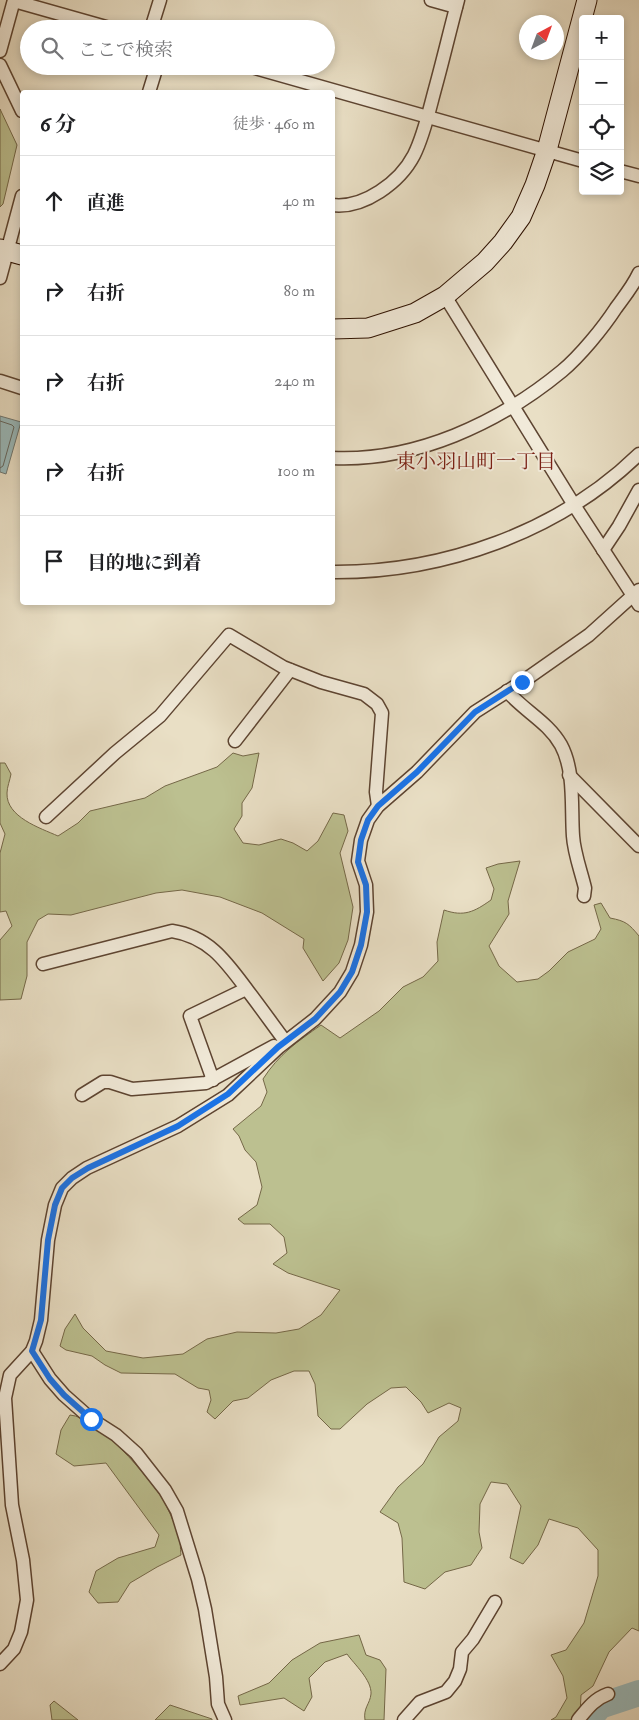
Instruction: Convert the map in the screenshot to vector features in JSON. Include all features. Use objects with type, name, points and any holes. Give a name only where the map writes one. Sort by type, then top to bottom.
[{"type":"street","points":[[0,51],[14,0],[82,20]]},
{"type":"street","points":[[154,20],[160,0]]},
{"type":"street","points":[[335,205],[360,202],[381,191],[400,174],[413,156],[428,116],[457,4],[431,0]]},
{"type":"street","points":[[335,330],[368,328],[393,321],[415,313],[445,296],[485,262],[521,216],[535,185],[547,150],[587,0]]},
{"type":"street","points":[[0,65],[20,107]]},
{"type":"street","points":[[151,90],[155,75]]},
{"type":"street","points":[[280,75],[334,90]]},
{"type":"street","points":[[335,90],[579,159]]},
{"type":"street","points":[[624,172],[639,176]]},
{"type":"street","points":[[0,278],[10,252],[20,205]]},
{"type":"street","points":[[335,458],[389,454],[434,444],[477,427],[514,406],[563,370],[604,326],[639,273]]},
{"type":"street","points":[[0,1664],[14,1649],[21,1632],[27,1600],[24,1568],[12,1505],[5,1376],[32,1351],[41,1320],[48,1240],[55,1205],[62,1188],[72,1178],[88,1168],[178,1126],[228,1094],[285,1041],[315,1019],[340,992],[352,972],[361,945],[367,912],[366,885],[358,862],[361,840],[368,820],[378,806],[417,772],[475,712],[589,635],[637,597],[574,505],[445,296]]},
{"type":"street","points":[[0,382],[20,387]]},
{"type":"street","points":[[335,572],[411,567],[497,542],[536,526],[574,505],[639,454]]},
{"type":"street","points":[[603,550],[639,490]]},
{"type":"street","points":[[46,817],[115,753],[160,716],[229,635],[290,670],[321,682],[364,694],[377,704],[382,713],[376,792],[378,806]]},
{"type":"street","points":[[235,741],[290,670]]},
{"type":"street","points":[[507,691],[551,731],[561,745],[566,757],[570,775],[573,838],[585,888],[584,896]]},
{"type":"street","points":[[570,775],[639,846]]},
{"type":"street","points":[[43,964],[172,931],[184,933],[210,947],[228,962],[285,1041]]},
{"type":"street","points":[[213,1080],[190,1016],[246,989]]},
{"type":"street","points":[[82,1095],[103,1082],[110,1082],[132,1089],[206,1083],[258,1053],[285,1041]]},
{"type":"street","points":[[32,1351],[50,1379],[64,1395],[91,1419],[116,1435],[136,1453],[165,1490],[177,1511],[198,1578],[216,1677],[218,1704],[225,1720]]},
{"type":"street","points":[[404,1720],[420,1702],[446,1692],[455,1681],[460,1669],[462,1652],[495,1602]]},
{"type":"street","points":[[578,1720],[591,1704],[601,1696],[608,1694]]},
{"type":"green space","points":[[0,109],[17,145],[3,204],[0,207]]},
{"type":"green space","points":[[233,753],[243,756],[259,753],[252,788],[242,803],[242,816],[234,829],[243,843],[259,845],[281,839],[307,851],[318,841],[333,813],[344,815],[348,831],[340,853],[353,907],[348,940],[339,963],[323,981],[303,948],[304,939],[262,913],[220,897],[182,890],[156,893],[71,915],[48,914],[38,920],[27,942],[27,976],[21,999],[0,1000],[0,940],[12,926],[6,911],[0,912],[0,853],[5,834],[0,823],[0,763],[5,763],[11,774],[7,793],[12,809],[25,820],[58,836],[78,823],[90,811],[145,798],[165,786],[217,767]]},
{"type":"green space","points":[[520,861],[508,901],[509,914],[489,946],[499,966],[517,982],[538,979],[568,952],[595,939],[601,929],[594,905],[601,903],[610,918],[627,924],[639,936],[639,1631],[632,1628],[609,1652],[593,1686],[581,1695],[580,1715],[575,1720],[551,1720],[556,1717],[567,1698],[563,1676],[551,1655],[566,1650],[584,1623],[598,1576],[598,1550],[578,1528],[549,1519],[538,1545],[523,1564],[510,1558],[521,1506],[507,1484],[491,1482],[480,1504],[479,1532],[482,1548],[471,1565],[445,1572],[425,1589],[404,1582],[402,1538],[398,1523],[380,1512],[398,1487],[423,1464],[439,1437],[458,1421],[461,1408],[449,1403],[428,1413],[421,1402],[406,1387],[391,1388],[367,1404],[340,1429],[331,1429],[318,1416],[315,1384],[309,1371],[294,1371],[271,1380],[248,1398],[233,1401],[215,1419],[207,1412],[211,1400],[209,1390],[198,1388],[175,1374],[121,1373],[92,1356],[66,1350],[60,1346],[65,1329],[75,1314],[83,1328],[106,1351],[143,1358],[183,1354],[207,1339],[237,1332],[276,1333],[299,1329],[321,1315],[340,1290],[288,1273],[273,1264],[287,1253],[284,1237],[270,1224],[244,1224],[238,1219],[257,1205],[262,1187],[256,1162],[245,1150],[239,1136],[233,1129],[261,1106],[267,1092],[263,1079],[282,1055],[321,1025],[340,1038],[379,1011],[403,987],[423,977],[438,961],[437,942],[444,910],[463,913],[485,904],[491,900],[494,889],[486,868]]},
{"type":"green space","points":[[70,1415],[81,1418],[94,1426],[135,1464],[164,1501],[179,1535],[181,1555],[130,1583],[118,1602],[98,1603],[89,1592],[96,1571],[118,1558],[155,1547],[159,1535],[106,1463],[74,1466],[56,1454],[61,1430]]},
{"type":"green space","points":[[359,1635],[366,1655],[380,1660],[386,1669],[384,1720],[365,1720],[365,1712],[371,1689],[362,1672],[347,1654],[325,1662],[309,1678],[312,1697],[304,1711],[284,1698],[240,1705],[238,1696],[269,1683],[292,1660],[320,1643]]},
{"type":"green space","points":[[54,1701],[78,1720],[52,1720],[50,1705]]},
{"type":"green space","points":[[170,1705],[212,1719],[212,1720],[155,1720]]},
{"type":"water","points":[[0,416],[20,422],[20,425],[6,474],[0,472]]},
{"type":"water","points":[[624,1697],[598,1720],[583,1720],[606,1698]]},
{"type":"waterway","points":[[588,1720],[600,1706],[639,1693]]},
{"type":"district","name":"東小羽山町一丁目","points":[[476,461]]},
{"type":"route","points":[[91,1419],[64,1395],[50,1379],[32,1351],[41,1320],[48,1240],[55,1205],[62,1188],[72,1178],[88,1168],[138,1143],[178,1126],[228,1094],[278,1047],[315,1019],[340,992],[352,972],[361,945],[367,912],[366,885],[358,862],[361,840],[368,820],[378,806],[417,772],[475,712],[522,682]]}]
